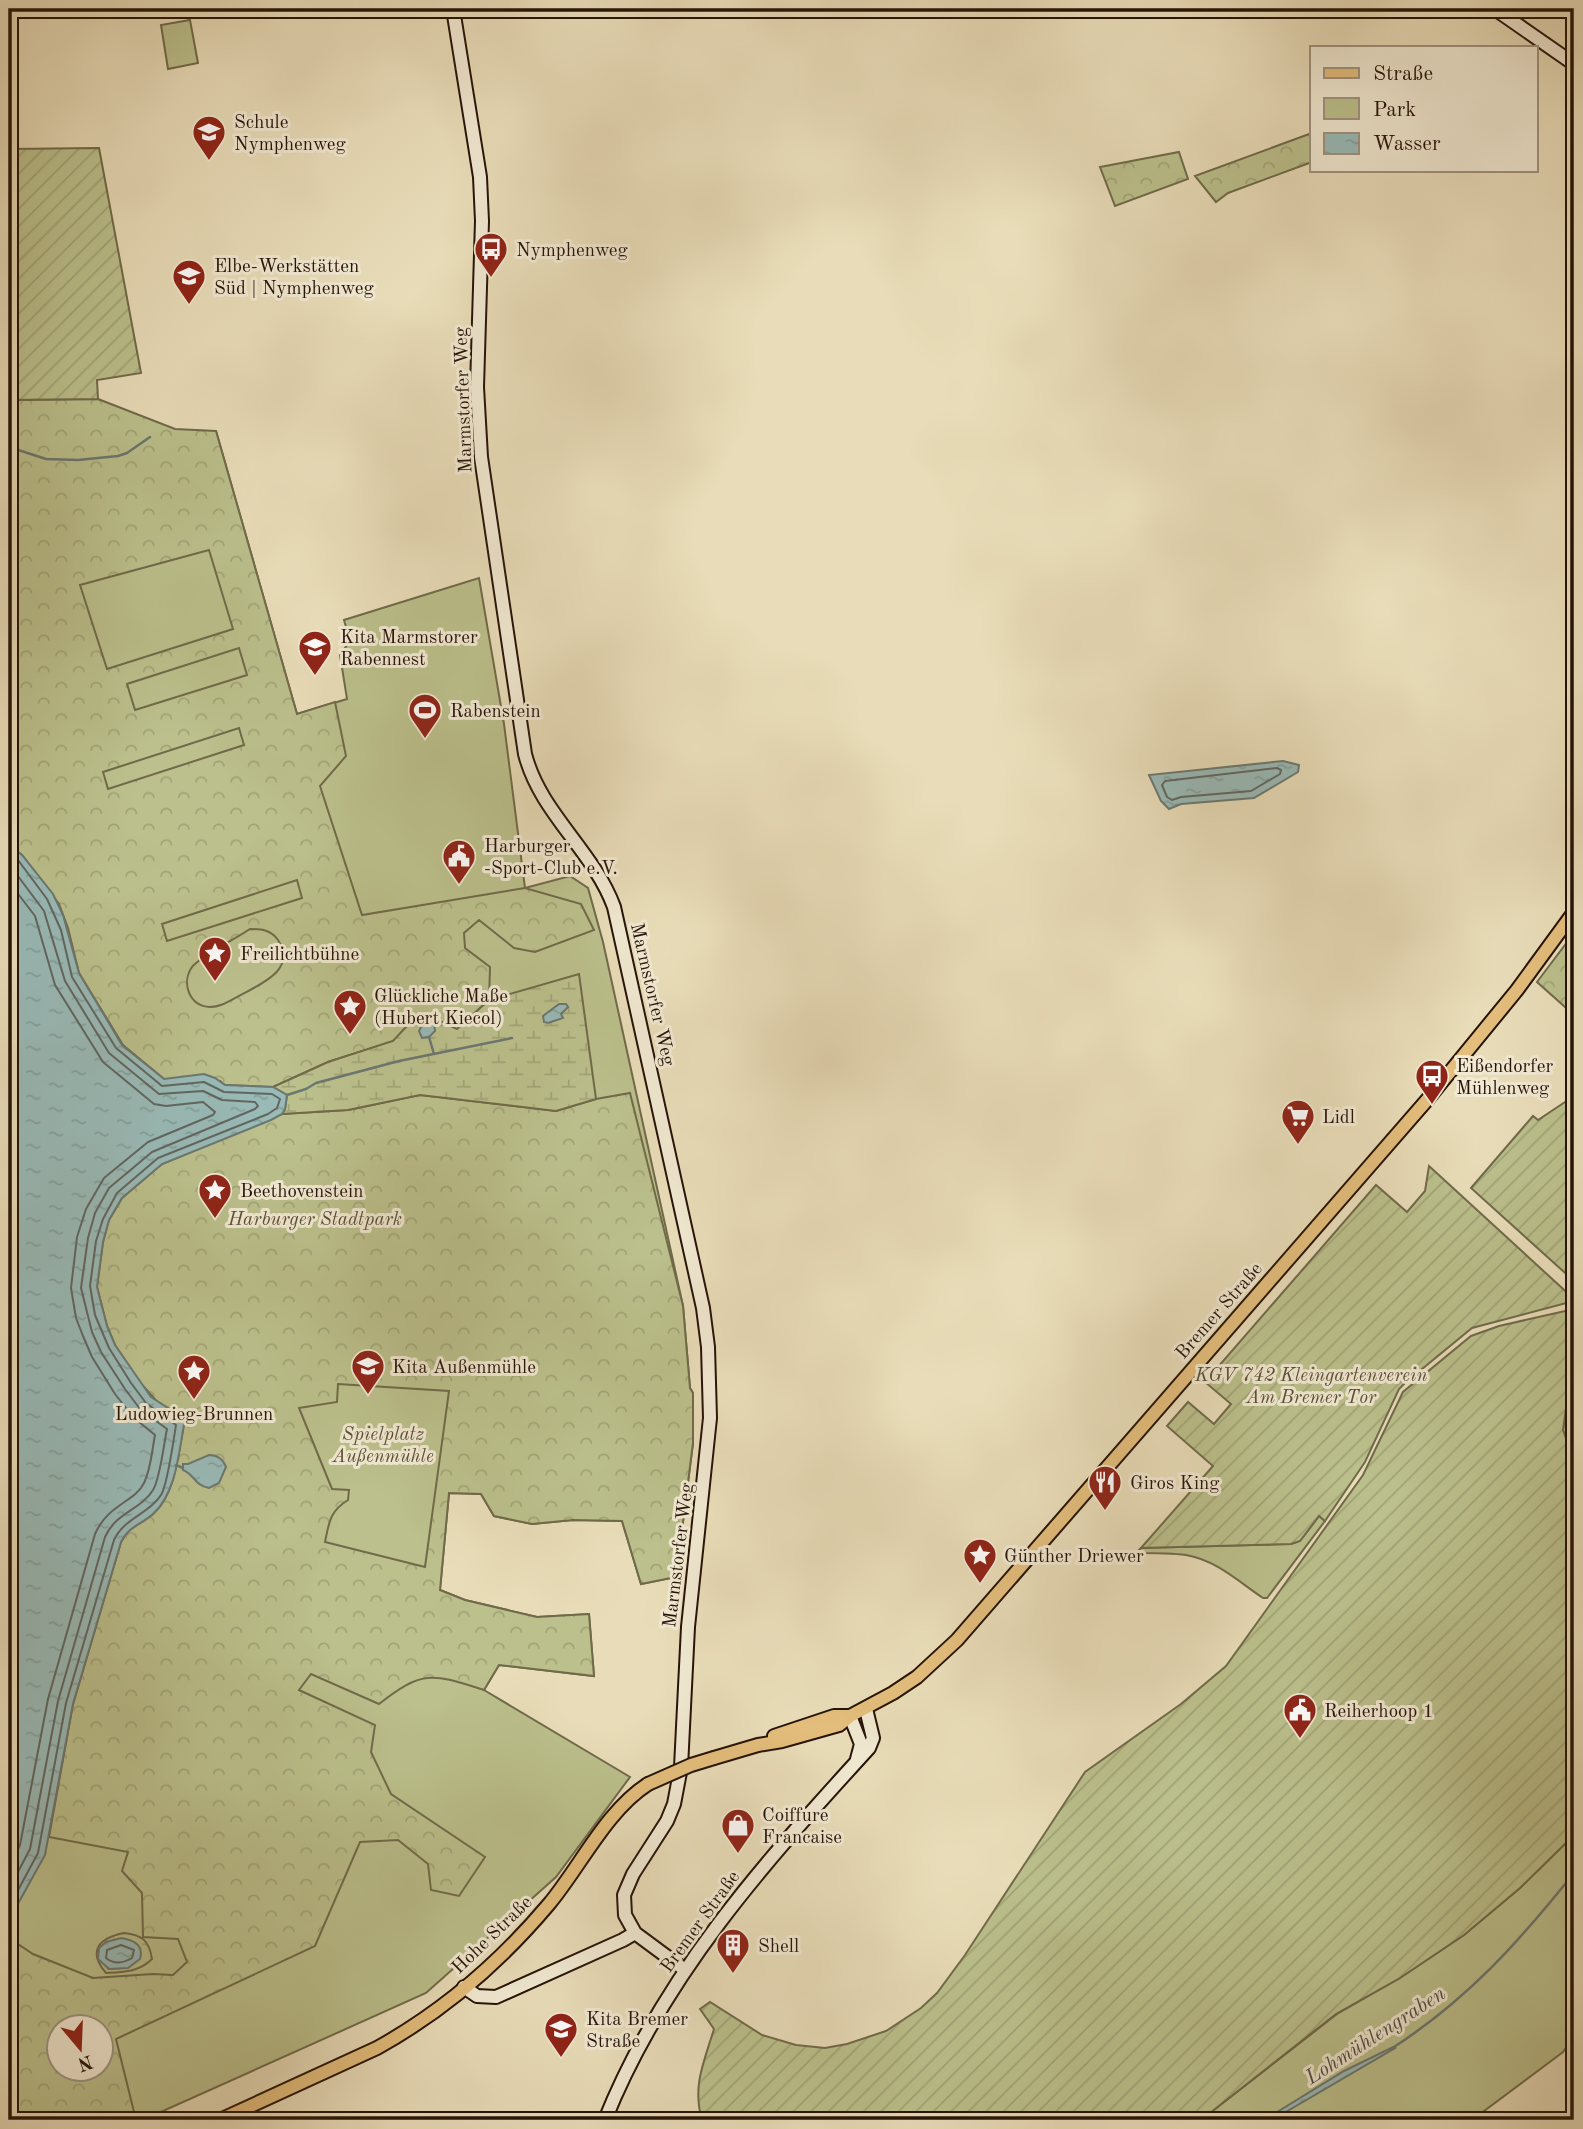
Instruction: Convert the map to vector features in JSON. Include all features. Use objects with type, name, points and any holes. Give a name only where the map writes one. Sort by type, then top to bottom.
[{"type":"main road","name":"Bremer Straße","points":[[850,1716],[917,1677],[957,1640],[1427,1100],[1517,990],[1574,912]]},
{"type":"main road","name":"Hohe Straße","points":[[220,2120],[401,2035],[464,1987],[506,1950],[549,1903],[618,1811],[648,1784],[691,1765],[758,1745],[835,1727],[850,1716]]},
{"type":"street","name":"Marmstorfer Weg","points":[[453,9],[480,177],[482,221],[477,387],[481,457],[525,754],[549,808],[597,873],[614,907],[703,1308],[708,1347],[709,1449],[688,1628],[681,1767],[674,1804],[667,1821],[625,1890],[625,1915],[635,1933]]},
{"type":"street","points":[[1495,9],[1574,64]]},
{"type":"street","name":"Bremer Straße","points":[[605,2120],[637,2046],[685,1970],[755,1878],[869,1748],[873,1738],[866,1709]]},
{"type":"street","points":[[850,1716],[861,1744],[855,1764]]},
{"type":"street","points":[[464,1987],[472,1994],[496,1997],[635,1933],[685,1970]]},
{"type":"green space","points":[[190,20],[198,63],[168,69],[161,25]]},
{"type":"green space","points":[[1310,134],[1310,163],[1228,193],[1216,202],[1195,176]]},
{"type":"green space","points":[[99,148],[141,373],[97,380],[98,399],[9,400],[9,149]]},
{"type":"green space","points":[[1179,152],[1188,179],[1115,206],[1100,167]]},
{"type":"green space","points":[[98,399],[175,429],[216,431],[297,714],[335,702],[346,756],[320,786],[362,915],[525,888],[581,904],[594,930],[535,952],[514,948],[479,920],[464,933],[465,948],[490,967],[489,1000],[457,1029],[406,1027],[394,1041],[328,1062],[273,1087],[225,1085],[220,1081],[164,1079],[123,1045],[79,973],[59,904],[22,855],[9,845],[9,400]],"holes":[[[209,550],[233,629],[107,669],[80,585]],[[239,648],[247,675],[135,710],[127,684]],[[239,728],[244,745],[108,789],[103,772]],[[297,880],[302,898],[167,941],[162,924]],[[250,929],[269,932],[278,940],[283,951],[279,969],[263,983],[223,1004],[210,1007],[197,1003],[187,986],[192,967]]]},
{"type":"green space","name":"Harburger Stadtpark","points":[[9,407],[175,432],[216,431],[297,714],[347,699],[340,655],[350,641],[344,620],[479,578],[504,724],[525,888],[570,876],[588,888],[603,942],[683,1306],[690,1388],[693,1393],[693,1443],[676,1577],[641,1584],[622,1521],[573,1520],[532,1524],[494,1516],[481,1494],[449,1493],[440,1590],[465,1600],[537,1617],[589,1614],[594,1676],[499,1665],[484,1690],[630,1777],[556,1877],[426,1993],[143,2120],[9,2120]]},
{"type":"green space","points":[[1574,933],[1574,1015],[1537,982]]},
{"type":"green space","points":[[579,974],[596,1099],[556,1111],[420,1095],[348,1110],[282,1114],[287,1095],[273,1087],[328,1062],[393,1041],[406,1027],[425,1014],[457,1029],[489,1000]]},
{"type":"green space","points":[[630,1093],[683,1306],[690,1388],[693,1393],[693,1443],[676,1577],[641,1584],[622,1521],[573,1520],[532,1524],[494,1516],[481,1494],[449,1493],[440,1590],[465,1600],[537,1617],[589,1614],[594,1676],[499,1665],[484,1690],[440,1678],[429,1678],[407,1685],[379,1704],[311,1674],[299,1690],[375,1725],[371,1752],[391,1794],[485,1857],[459,1896],[431,1890],[428,1864],[398,1840],[360,1842],[315,1946],[116,2039],[136,2120],[9,2120],[9,1938],[33,1954],[93,1978],[173,1975],[187,1962],[178,1939],[143,1937],[142,1893],[122,1871],[128,1852],[49,1837],[73,1704],[121,1542],[132,1529],[154,1513],[168,1494],[176,1470],[185,1420],[160,1405],[137,1379],[115,1345],[107,1326],[97,1287],[109,1220],[122,1198],[162,1164],[282,1114],[348,1110],[420,1095],[556,1111],[596,1099]],"holes":[[[338,1384],[449,1391],[425,1567],[325,1542],[331,1518],[337,1508],[348,1500],[349,1490],[332,1489],[299,1408],[337,1402]]]},
{"type":"green space","points":[[1574,1096],[1574,1281],[1471,1188],[1533,1116],[1538,1120]]},
{"type":"green space","name":"KGV 742 Kleingartenverein Am Bremer Tor","points":[[1429,1166],[1574,1301],[1472,1328],[1405,1383],[1399,1389],[1365,1462],[1325,1521],[1319,1516],[1300,1541],[1291,1544],[1141,1548],[1213,1466],[1167,1426],[1188,1402],[1214,1424],[1231,1404],[1205,1382],[1376,1185],[1407,1212],[1425,1191]]},
{"type":"green space","points":[[1574,1309],[1574,1380],[1568,1394],[1563,1430],[1574,1461],[1574,1835],[1520,1888],[1464,1935],[1400,1978],[1336,2014],[1201,2120],[702,2120],[699,2085],[714,2029],[700,2009],[710,2002],[762,2035],[796,2045],[825,2048],[886,2031],[921,2008],[937,1993],[965,1955],[1085,1772],[1181,1704],[1226,1666],[1363,1475],[1403,1392],[1471,1336],[1499,1326]]},
{"type":"green space","points":[[1574,1380],[1574,1461],[1563,1430],[1568,1394]]},
{"type":"green space","points":[[1319,1516],[1325,1521],[1267,1598],[1263,1598],[1217,1567],[1197,1558],[1174,1554],[1136,1553],[1141,1548],[1291,1544],[1300,1541]]},
{"type":"green space","points":[[1574,1835],[1574,2036],[1563,2052],[1472,2120],[1201,2120],[1337,2014],[1400,1978],[1464,1935],[1520,1888]]},
{"type":"green space","points":[[124,1933],[144,1940],[152,1959],[136,1969],[106,1973],[97,1958],[99,1947],[108,1938]]},
{"type":"water","points":[[1283,761],[1299,765],[1298,772],[1254,798],[1181,804],[1169,809],[1161,801],[1149,775]]},
{"type":"water","points":[[9,845],[22,855],[53,894],[63,915],[79,973],[122,1045],[164,1079],[204,1074],[225,1085],[273,1087],[287,1095],[282,1114],[162,1164],[122,1198],[109,1220],[97,1287],[107,1326],[115,1345],[151,1397],[185,1419],[176,1469],[168,1493],[154,1513],[132,1529],[121,1542],[73,1704],[45,1855],[9,1920]]},
{"type":"water","points":[[559,1004],[566,1004],[568,1007],[561,1014],[563,1018],[544,1022],[543,1016]]},
{"type":"water","points":[[430,1018],[435,1031],[429,1037],[422,1038],[419,1031],[424,1021]]},
{"type":"water","points":[[209,1455],[220,1458],[226,1467],[219,1483],[209,1488],[200,1485],[183,1470],[183,1464]]},
{"type":"water","points":[[121,1938],[137,1944],[141,1950],[140,1959],[128,1968],[109,1969],[98,1959],[99,1948],[106,1942]]},
{"type":"water","points":[[1395,2048],[1272,2120],[1264,2120],[1344,2071]]},
{"type":"waterway","points":[[9,447],[46,459],[78,460],[118,456],[150,437]]},
{"type":"waterway","points":[[429,1037],[434,1054]]},
{"type":"waterway","points":[[287,1095],[316,1083],[399,1061],[512,1038]]},
{"type":"waterway","points":[[176,1465],[183,1468]]},
{"type":"waterway","name":"Lohmühlengraben","points":[[1391,2049],[1444,2011],[1490,1969],[1574,1873]]},
{"type":"place","name":"Schule Nymphenweg","points":[[209,162]]},
{"type":"place","name":"Nymphenweg","points":[[491,279]]},
{"type":"place","name":"Elbe-Werkstätten Süd | Nymphenweg","points":[[189,306]]},
{"type":"place","name":"Kita Marmstorer Rabennest","points":[[315,677]]},
{"type":"place","name":"Rabenstein","points":[[425,740]]},
{"type":"place","name":"Harburger -Sport-Club e.V.","points":[[459,886]]},
{"type":"place","name":"Freilichtbühne","points":[[215,983]]},
{"type":"place","name":"Glückliche Maße (Hubert Kiecol)","points":[[350,1036]]},
{"type":"place","name":"Eißendorfer Mühlenweg","points":[[1432,1106]]},
{"type":"place","name":"Lidl","points":[[1298,1146]]},
{"type":"place","name":"Beethovenstein","points":[[215,1220]]},
{"type":"place","name":"Kita Außenmühle","points":[[368,1396]]},
{"type":"place","name":"Ludowieg-Brunnen","points":[[194,1401]]},
{"type":"place","name":"Giros King","points":[[1105,1512]]},
{"type":"place","name":"Günther Driewer","points":[[980,1585]]},
{"type":"place","name":"Reiherhoop 1","points":[[1300,1740]]},
{"type":"place","name":"Coiffure Francaise","points":[[738,1855]]},
{"type":"place","name":"Shell","points":[[733,1975]]},
{"type":"place","name":"Kita Bremer Straße","points":[[561,2059]]},
{"type":"park label","name":"Spielplatz Außenmühle","points":[[383,1444]]}]
